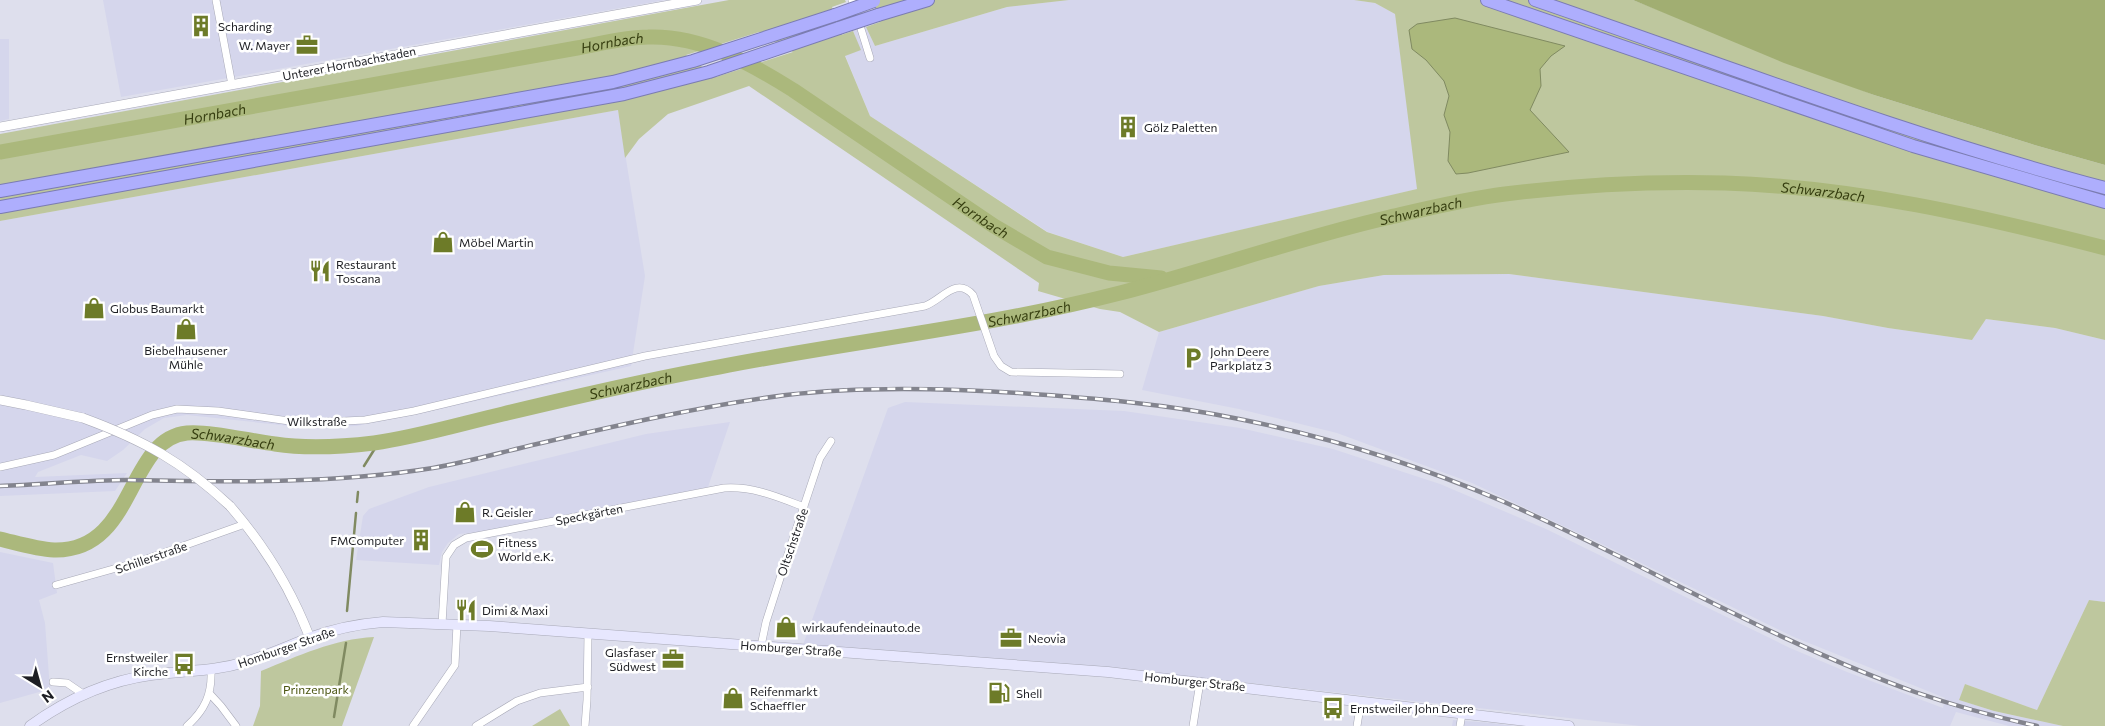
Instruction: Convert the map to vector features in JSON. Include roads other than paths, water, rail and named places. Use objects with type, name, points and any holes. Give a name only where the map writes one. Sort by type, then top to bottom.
[{"type":"highway","points":[[0,207],[615,96],[709,72],[928,0]]},
{"type":"highway","points":[[1488,0],[1913,146],[2105,202]]},
{"type":"highway","points":[[1535,0],[1912,130],[2105,188]]},
{"type":"highway","points":[[0,191],[613,82],[694,61],[876,1]]},
{"type":"main road","name":"Homburger Straße","points":[[30,726],[51,711],[83,694],[119,682],[150,675],[211,671],[254,660],[310,638],[367,623],[457,624],[1091,671],[1200,682],[1569,726]]},
{"type":"street","points":[[216,0],[232,85]]},
{"type":"street","name":"Unterer Hornbachstaden","points":[[0,127],[696,0]]},
{"type":"street","points":[[852,0],[870,58]]},
{"type":"street","name":"Wilkstraße","points":[[0,467],[54,455],[152,415],[176,409],[218,411],[303,423],[365,420],[442,404],[609,364],[925,306],[959,287],[967,288],[973,295],[989,342],[1001,366],[1011,372],[1120,374]]},
{"type":"street","points":[[0,400],[26,404],[82,418],[134,438],[190,471],[230,506],[268,554],[292,596],[310,638]]},
{"type":"street","name":"Oltschstraße","points":[[761,646],[771,604],[820,458],[831,442]]},
{"type":"street","name":"Speckgärten","points":[[442,624],[446,557],[454,545],[466,538],[724,488],[736,487],[757,490],[804,507]]},
{"type":"street","name":"Schillerstraße","points":[[56,585],[121,567],[245,524]]},
{"type":"street","points":[[413,726],[455,665],[457,624]]},
{"type":"street","points":[[585,726],[588,687],[588,634]]},
{"type":"street","points":[[187,726],[201,712],[210,694],[211,671]]},
{"type":"street","points":[[53,682],[67,683],[83,694]]},
{"type":"street","points":[[1193,726],[1200,682]]},
{"type":"street","points":[[476,726],[517,701],[532,696],[588,687]]},
{"type":"street","points":[[210,694],[236,726]]},
{"type":"street","points":[[1357,726],[1361,701]]},
{"type":"street","points":[[1460,726],[1462,714]]},
{"type":"waterway","name":"Hornbach","points":[[0,152],[621,39],[639,37],[668,38],[706,46],[760,70],[793,90],[994,226],[1047,257],[1109,273],[1161,278]]},
{"type":"waterway","name":"Schwarzbach","points":[[0,539],[54,550],[81,546],[101,533],[116,515],[152,454],[167,440],[187,433],[218,435],[299,447],[337,446],[390,440],[664,377],[1070,305],[1153,284],[1352,226],[1445,204],[1505,194],[1559,188],[1642,183],[1725,183],[1822,190],[1964,214],[2105,248]]},
{"type":"waterway","points":[[364,466],[379,442]]},
{"type":"waterway","points":[[357,502],[358,492]]},
{"type":"waterway","points":[[347,611],[356,513]]},
{"type":"waterway","points":[[334,717],[346,643]]},
{"type":"railway","points":[[0,486],[111,480],[281,481],[395,473],[459,463],[692,410],[755,399],[815,392],[873,389],[961,390],[1129,402],[1212,414],[1273,426],[1340,443],[1406,464],[1502,501],[1605,549],[1758,625],[1862,672],[1945,702],[2037,726]]},
{"type":"place","name":"Scharding","points":[[201,26]]},
{"type":"place","name":"W. Mayer","points":[[307,45]]},
{"type":"place","name":"Gölz Paletten","points":[[1128,127]]},
{"type":"place","name":"Möbel Martin","points":[[443,242]]},
{"type":"place","name":"Restaurant Toscana","points":[[320,271]]},
{"type":"place","name":"Globus Baumarkt","points":[[94,308]]},
{"type":"place","name":"Biebelhausener Mühle","points":[[186,329]]},
{"type":"place","name":"John Deere Parkplatz 3","points":[[1193,358]]},
{"type":"place","name":"R. Geisler","points":[[465,512]]},
{"type":"place","name":"FMComputer","points":[[421,540]]},
{"type":"place","name":"Fitness World e.K.","points":[[482,549]]},
{"type":"place","name":"Dimi & Maxi","points":[[466,610]]},
{"type":"place","name":"wirkaufendeinauto.de","points":[[786,627]]},
{"type":"place","name":"Neovia","points":[[1011,638]]},
{"type":"place","name":"Glasfaser Südwest","points":[[673,659]]},
{"type":"place","name":"Ernstweiler Kirche","points":[[184,664]]},
{"type":"place","name":"Shell","points":[[999,693]]},
{"type":"place","name":"Reifenmarkt Schaeffler","points":[[733,698]]},
{"type":"place","name":"Ernstweiler John Deere","points":[[1333,708]]},
{"type":"park label","name":"Prinzenpark","points":[[316,689]]}]
